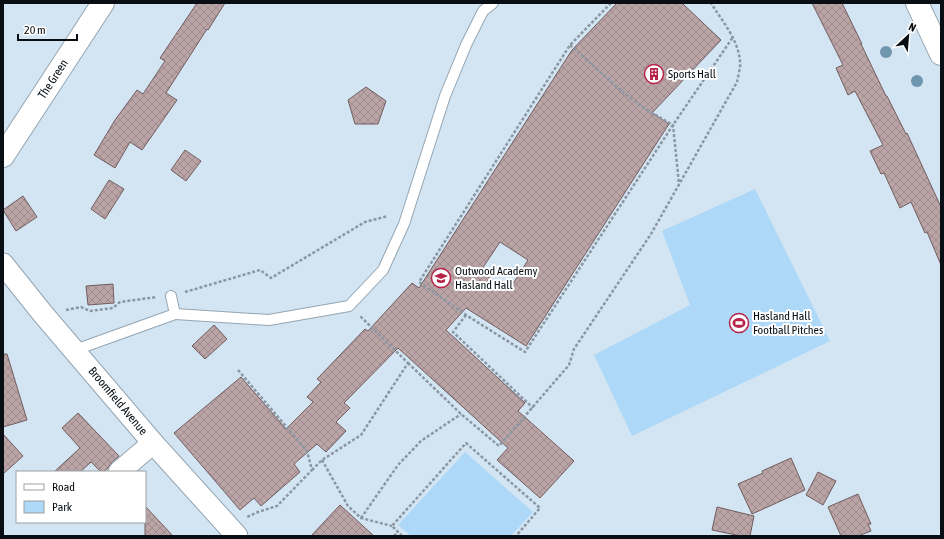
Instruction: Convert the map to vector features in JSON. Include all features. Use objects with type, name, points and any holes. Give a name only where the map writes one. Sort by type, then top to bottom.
[{"type":"main road","name":"The Green","points":[[3,156],[103,3]]},
{"type":"main road","points":[[917,3],[941,54]]},
{"type":"street","name":"Broomfield Avenue","points":[[3,264],[153,443],[233,532]]},
{"type":"street","points":[[121,471],[153,443]]},
{"type":"lane","points":[[75,350],[175,314],[269,320],[349,306],[383,270],[404,224],[445,96],[466,45],[483,11],[493,3]]},
{"type":"lane","points":[[171,296],[175,314]]},
{"type":"path","points":[[611,3],[570,45],[420,282],[466,315],[525,352],[673,125],[733,37]]},
{"type":"path","points":[[349,306],[460,414],[499,446],[569,365],[574,349],[651,234],[737,82],[741,62],[733,37],[711,3]]},
{"type":"path","points":[[570,45],[624,93],[644,108],[673,125]]},
{"type":"path","points":[[673,125],[679,184]]},
{"type":"path","points":[[44,314],[81,307],[90,311],[113,308],[120,302],[171,296],[260,270],[271,278],[365,222],[388,216]]},
{"type":"path","points":[[466,315],[453,332],[532,408]]},
{"type":"path","points":[[233,532],[258,512],[277,506],[322,460],[361,435],[408,363]]},
{"type":"path","points":[[238,370],[307,451],[312,470]]},
{"type":"path","points":[[360,518],[398,465],[421,440],[460,414]]},
{"type":"path","points":[[392,526],[466,443],[540,508],[516,536]]},
{"type":"path","points":[[322,460],[348,506],[360,518],[392,526],[402,536]]},
{"type":"path","points":[[394,536],[398,532]]},
{"type":"green space","name":"Hasland Hall Football Pitches","points":[[755,189],[830,341],[632,436],[594,355],[690,305],[662,231]]},
{"type":"green space","points":[[465,452],[533,512],[511,536],[411,536],[398,525]]},
{"type":"building","points":[[197,3],[225,3],[166,93],[177,100],[142,150],[130,142],[115,168],[94,155],[115,120],[137,90],[143,94],[165,61],[160,58]]},
{"type":"building","points":[[617,3],[682,3],[721,40],[652,113],[669,124],[526,346],[466,308],[446,330],[525,403],[518,411],[574,461],[540,498],[497,460],[508,448],[398,348],[344,403],[350,408],[336,422],[346,431],[326,452],[317,444],[294,464],[300,472],[261,506],[254,498],[240,510],[174,433],[241,377],[286,429],[313,402],[307,397],[321,382],[317,379],[365,329],[368,331],[412,283],[419,288],[572,50]],"holes":[[[500,242],[528,260],[509,290],[480,272]]]},
{"type":"building","points":[[812,3],[842,3],[886,96],[906,134],[907,133],[941,207],[941,265],[927,232],[925,233],[911,202],[900,208],[884,173],[881,174],[870,151],[883,145],[855,91],[848,95],[836,68],[843,65]]},
{"type":"building","points":[[366,87],[386,101],[378,124],[355,124],[348,100]]},
{"type":"building","points":[[185,150],[201,161],[186,181],[171,170]]},
{"type":"building","points":[[109,180],[124,189],[105,219],[91,209]]},
{"type":"building","points":[[23,196],[37,217],[16,231],[3,210]]},
{"type":"building","points":[[113,284],[114,303],[88,305],[86,286]]},
{"type":"building","points":[[214,325],[227,339],[205,359],[192,346]]},
{"type":"building","points":[[3,354],[7,354],[27,420],[3,427]]},
{"type":"building","points":[[78,413],[119,456],[104,471],[100,471],[91,462],[81,471],[55,471],[80,448],[62,428]]},
{"type":"building","points":[[3,434],[23,456],[3,474]]},
{"type":"building","points":[[791,458],[805,490],[752,514],[738,484]]},
{"type":"building","points":[[818,472],[836,481],[823,505],[806,495]]},
{"type":"building","points":[[858,494],[871,524],[868,524],[871,531],[858,536],[841,536],[828,507]]},
{"type":"building","points":[[340,505],[374,536],[311,536]]},
{"type":"building","points":[[146,507],[173,536],[145,536],[146,523]]},
{"type":"building","points":[[717,507],[754,516],[750,536],[741,536],[712,530]]},
{"type":"place","name":"Sports Hall","points":[[654,74]]},
{"type":"place","name":"Outwood Academy Hasland Hall","points":[[441,278]]},
{"type":"place","name":"Hasland Hall Football Pitches","points":[[739,323]]}]
